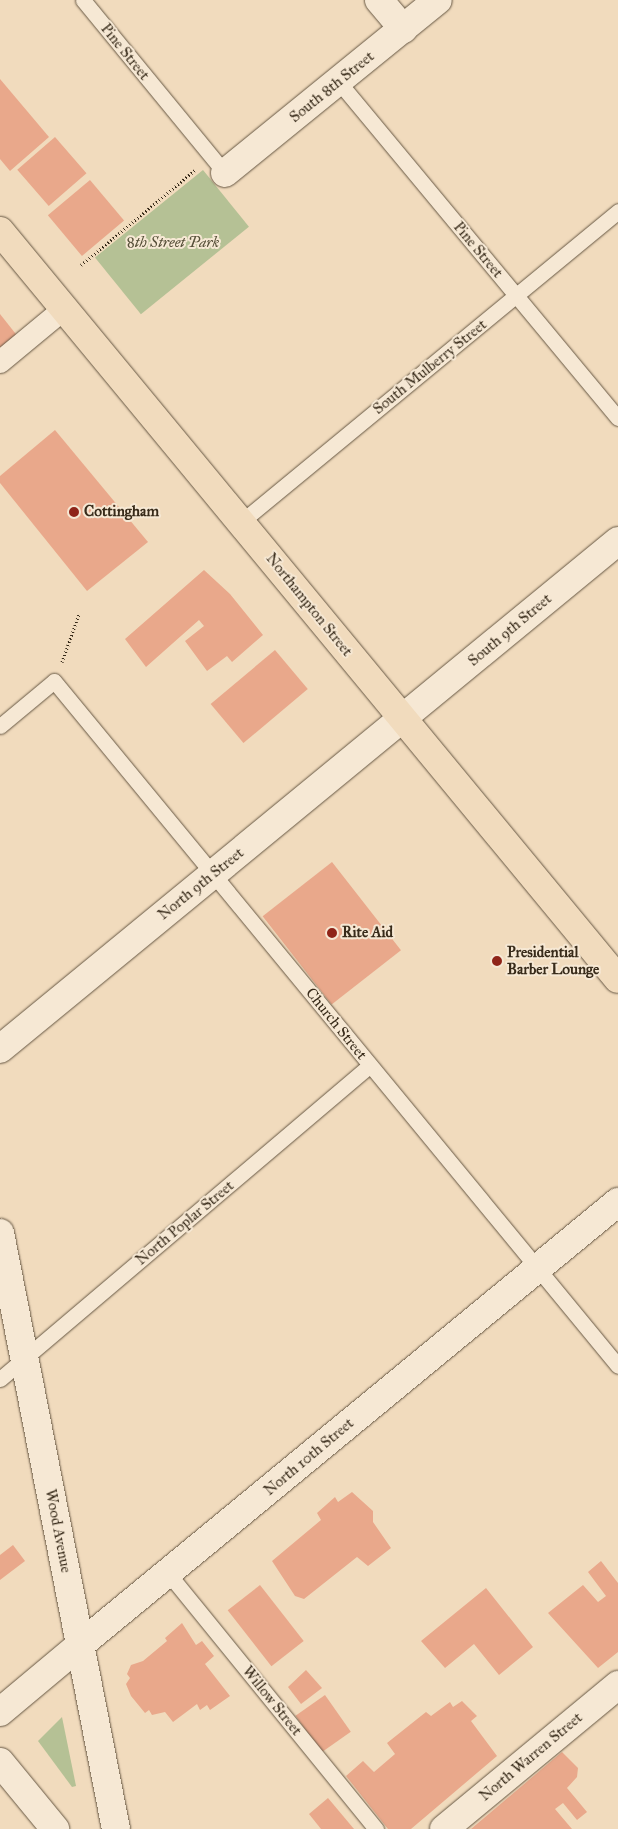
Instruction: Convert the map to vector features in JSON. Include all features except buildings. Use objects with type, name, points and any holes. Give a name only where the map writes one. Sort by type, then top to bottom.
[{"type":"main road","name":"Northampton Street","points":[[0,231],[618,979]]},
{"type":"street","points":[[378,0],[403,29]]},
{"type":"street","name":"South 8th Street","points":[[218,165],[338,81],[438,0]]},
{"type":"street","points":[[0,362],[64,309]]},
{"type":"street","name":"South 9th Street","points":[[403,719],[618,541]]},
{"type":"street","name":"North 9th Street","points":[[0,1049],[403,719]]},
{"type":"street","name":"North 10th Street","points":[[0,1712],[618,1202]]},
{"type":"street","name":"Wood Avenue","points":[[0,1233],[116,1829]]},
{"type":"street","name":"North Warren Street","points":[[444,1829],[618,1685]]},
{"type":"street","points":[[0,1762],[55,1829]]},
{"type":"lane","name":"Pine Street","points":[[83,0],[218,165]]},
{"type":"lane","name":"Pine Street","points":[[338,81],[618,418]]},
{"type":"lane","name":"South Mulberry Street","points":[[241,522],[618,212]]},
{"type":"lane","points":[[0,726],[54,681]]},
{"type":"lane","name":"Church Street","points":[[54,681],[618,1366]]},
{"type":"lane","name":"North Poplar Street","points":[[0,1379],[370,1065]]},
{"type":"lane","name":"Willow Street","points":[[168,1573],[376,1829]]},
{"type":"path","points":[[81,265],[218,165]]},
{"type":"path","points":[[54,681],[79,614]]},
{"type":"green space","name":"8th Street Park","points":[[203,170],[249,227],[141,314],[95,257]]},
{"type":"green space","points":[[62,1717],[76,1786],[72,1787],[38,1741]]},
{"type":"place","name":"Cottingham","points":[[74,512]]},
{"type":"place","name":"Rite Aid","points":[[332,933]]},
{"type":"place","name":"Presidential Barber Lounge","points":[[497,961]]}]
